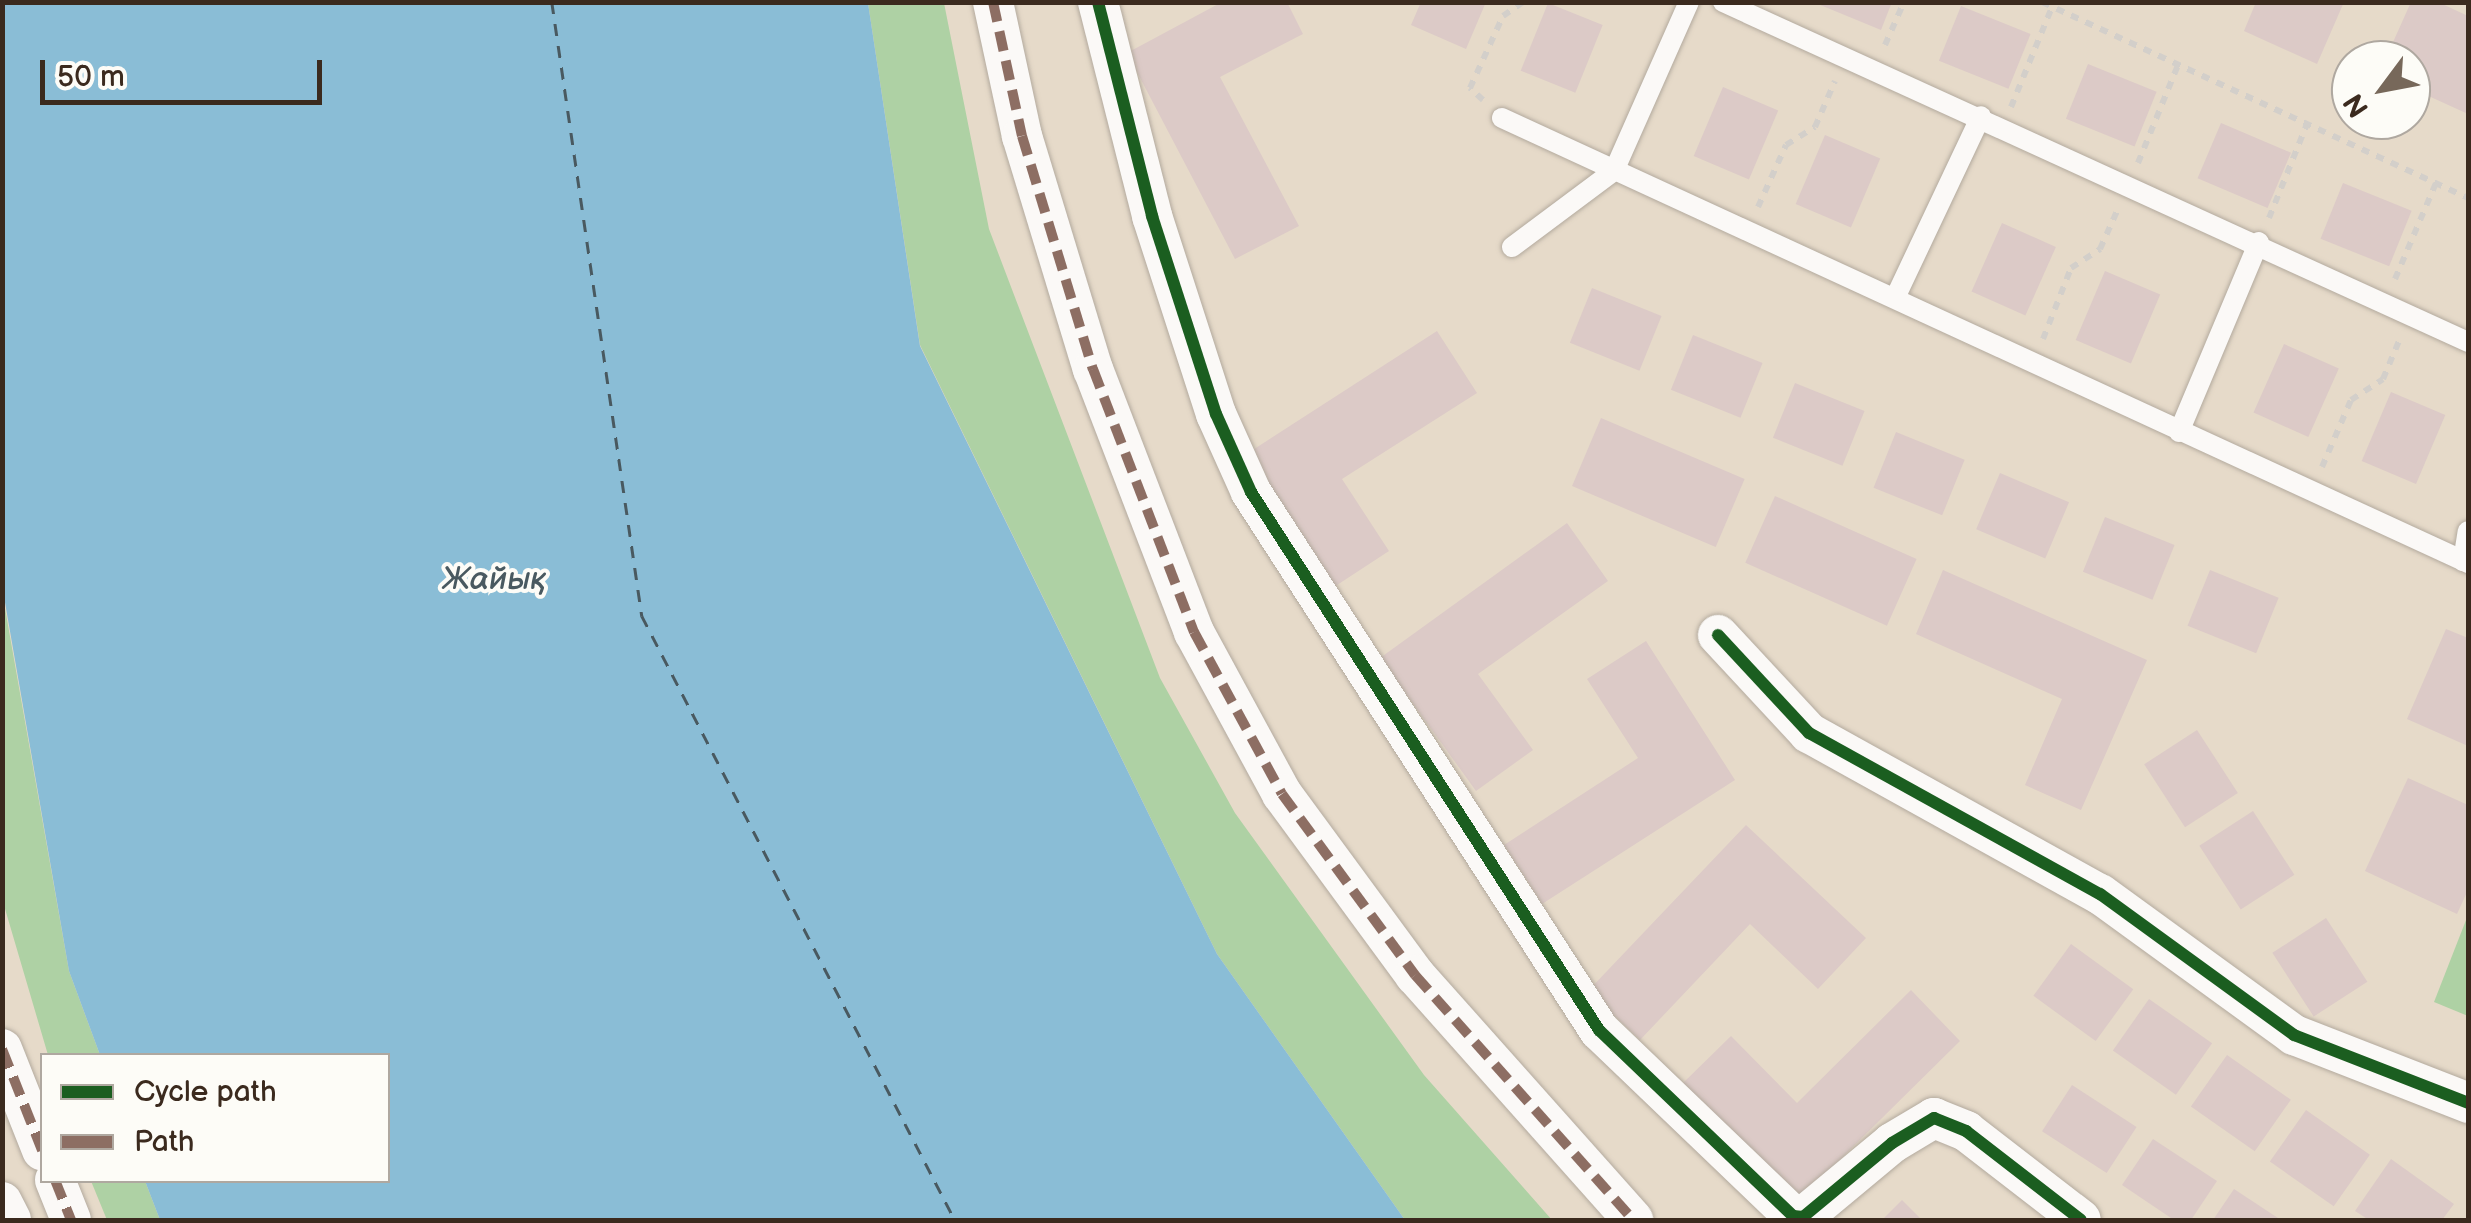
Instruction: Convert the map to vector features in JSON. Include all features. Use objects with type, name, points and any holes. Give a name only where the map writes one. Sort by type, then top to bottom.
[{"type":"street","points":[[993,2],[1022,136],[1093,370],[1194,632],[1282,794],[1415,976],[1633,1220]]},
{"type":"street","points":[[1098,2],[1152,216],[1216,414],[1251,492],[1599,1030],[1793,1216],[1803,1217],[1892,1143],[1934,1118],[1966,1131],[2081,1220]]},
{"type":"street","points":[[1718,635],[1808,733],[2100,894],[2294,1035],[2468,1103]]},
{"type":"street","points":[[2,1049],[40,1145]]},
{"type":"street","points":[[56,1183],[71,1220]]},
{"type":"street","points":[[2,1202],[11,1220]]},
{"type":"lane","points":[[1512,247],[1614,171],[1689,2]]},
{"type":"lane","points":[[1723,2],[2259,242],[2468,342]]},
{"type":"lane","points":[[1896,298],[1980,116]]},
{"type":"lane","points":[[1502,118],[2466,562],[2468,531]]},
{"type":"lane","points":[[2179,432],[2259,242]]},
{"type":"path","points":[[1502,118],[1470,88],[1503,16],[1523,2]]},
{"type":"path","points":[[1875,70],[1904,2]]},
{"type":"path","points":[[2042,2],[2468,198]]},
{"type":"path","points":[[2002,126],[2052,7]]},
{"type":"path","points":[[1747,231],[1786,145],[1815,127],[1846,56]]},
{"type":"path","points":[[2033,363],[2071,268],[2100,249],[2178,65]]},
{"type":"path","points":[[2259,242],[2307,124]]},
{"type":"path","points":[[2385,303],[2436,183]]},
{"type":"path","points":[[2311,492],[2351,400],[2383,378],[2410,314]]},
{"type":"green space","points":[[868,3],[944,3],[989,229],[1160,678],[1235,813],[1424,1075],[1552,1220],[1405,1220],[1217,954],[920,345]]},
{"type":"green space","points":[[2,591],[69,971],[99,1053],[47,1053],[3,902]]},
{"type":"green space","points":[[2468,915],[2468,1016],[2434,1002]]},
{"type":"green space","points":[[92,1183],[146,1183],[160,1220],[107,1220]]},
{"type":"water","name":"Жайық","points":[[2,3],[868,3],[920,346],[1217,954],[1405,1220],[160,1220],[146,1183],[390,1183],[390,1053],[99,1053],[69,971],[3,591]]},
{"type":"building","points":[[1222,2],[1287,2],[1303,34],[1220,77],[1299,226],[1235,259],[1127,53]]},
{"type":"building","points":[[1421,2],[1486,2],[1466,49],[1411,25]]},
{"type":"building","points":[[1813,2],[1892,2],[1881,30]]},
{"type":"building","points":[[2256,2],[2344,2],[2317,64],[2244,31]]},
{"type":"building","points":[[2411,2],[2438,2],[2468,16],[2468,114],[2431,97],[2431,40],[2394,40]]},
{"type":"building","points":[[1548,3],[1603,25],[1575,93],[1521,71]]},
{"type":"building","points":[[1961,6],[2031,34],[2008,89],[1939,61]]},
{"type":"building","points":[[2088,64],[2157,92],[2135,146],[2066,119]]},
{"type":"building","points":[[1723,87],[1778,110],[1749,179],[1694,156]]},
{"type":"building","points":[[2221,123],[2291,153],[2268,208],[2198,178]]},
{"type":"building","points":[[1825,135],[1880,158],[1851,227],[1796,204]]},
{"type":"building","points":[[2343,183],[2412,211],[2389,266],[2321,239]]},
{"type":"building","points":[[2002,223],[2056,247],[2025,316],[1971,292]]},
{"type":"building","points":[[2105,271],[2160,294],[2131,363],[2076,340]]},
{"type":"building","points":[[1592,288],[1662,316],[1639,371],[1570,343]]},
{"type":"building","points":[[1437,331],[1477,393],[1342,479],[1389,551],[1334,587],[1248,453]]},
{"type":"building","points":[[1693,335],[1763,363],[1740,418],[1671,390]]},
{"type":"building","points":[[2284,344],[2339,368],[2308,437],[2253,413]]},
{"type":"building","points":[[1795,383],[1865,411],[1842,466],[1773,438]]},
{"type":"building","points":[[2391,392],[2445,415],[2416,484],[2362,461]]},
{"type":"building","points":[[1601,418],[1745,479],[1716,547],[1572,486]]},
{"type":"building","points":[[1896,432],[1965,460],[1942,515],[1874,488]]},
{"type":"building","points":[[2000,473],[2069,502],[2045,558],[1976,529]]},
{"type":"building","points":[[1775,496],[1917,559],[1887,626],[1745,563]]},
{"type":"building","points":[[2105,517],[2175,545],[2152,600],[2083,572]]},
{"type":"building","points":[[1567,523],[1608,581],[1478,674],[1533,750],[1476,791],[1380,658]]},
{"type":"building","points":[[1943,570],[2147,660],[2081,810],[2025,785],[2062,699],[1916,634]]},
{"type":"building","points":[[2210,570],[2279,598],[2256,653],[2188,626]]},
{"type":"building","points":[[2446,629],[2468,638],[2468,746],[2407,719]]},
{"type":"building","points":[[1646,641],[1735,780],[1542,904],[1504,845],[1638,758],[1587,679]]},
{"type":"building","points":[[2197,730],[2238,793],[2185,827],[2144,764]]},
{"type":"building","points":[[2408,778],[2468,805],[2468,890],[2457,914],[2365,871]]},
{"type":"building","points":[[2253,811],[2294,875],[2241,910],[2199,846]]},
{"type":"building","points":[[1746,825],[1866,938],[1818,989],[1750,924],[1640,1040],[1588,991]]},
{"type":"building","points":[[2326,918],[2367,982],[2314,1017],[2272,953]]},
{"type":"building","points":[[2071,944],[2133,989],[2096,1041],[2033,996]]},
{"type":"building","points":[[1911,990],[1960,1041],[1797,1202],[1682,1084],[1731,1036],[1797,1103]]},
{"type":"building","points":[[2149,999],[2212,1043],[2176,1095],[2113,1051]]},
{"type":"building","points":[[2227,1055],[2291,1100],[2255,1151],[2191,1107]]},
{"type":"building","points":[[2072,1085],[2137,1127],[2107,1173],[2042,1131]]},
{"type":"building","points":[[2306,1110],[2370,1155],[2334,1206],[2270,1162]]},
{"type":"building","points":[[2153,1139],[2217,1181],[2191,1220],[2174,1220],[2122,1185]]},
{"type":"building","points":[[2391,1159],[2454,1204],[2442,1220],[2369,1220],[2355,1211]]},
{"type":"building","points":[[2234,1189],[2281,1220],[2213,1220]]},
{"type":"building","points":[[1902,1200],[1922,1220],[1882,1220]]},
{"type":"ferry route","points":[[552,2],[642,616],[955,1220]]},
{"type":"marked path","points":[[993,2],[1022,136],[1093,369],[1194,632],[1282,794],[1415,975],[1633,1220]]},
{"type":"marked path","points":[[2,1049],[40,1145]]},
{"type":"marked path","points":[[56,1183],[71,1220]]},
{"type":"cycle path","points":[[1098,2],[1152,216],[1216,414],[1251,492],[1599,1030],[1793,1216],[1803,1217],[1892,1143],[1934,1118],[1966,1131],[2081,1220]]},
{"type":"cycle path","points":[[1718,635],[1809,733],[2100,894],[2294,1035],[2468,1103]]}]
